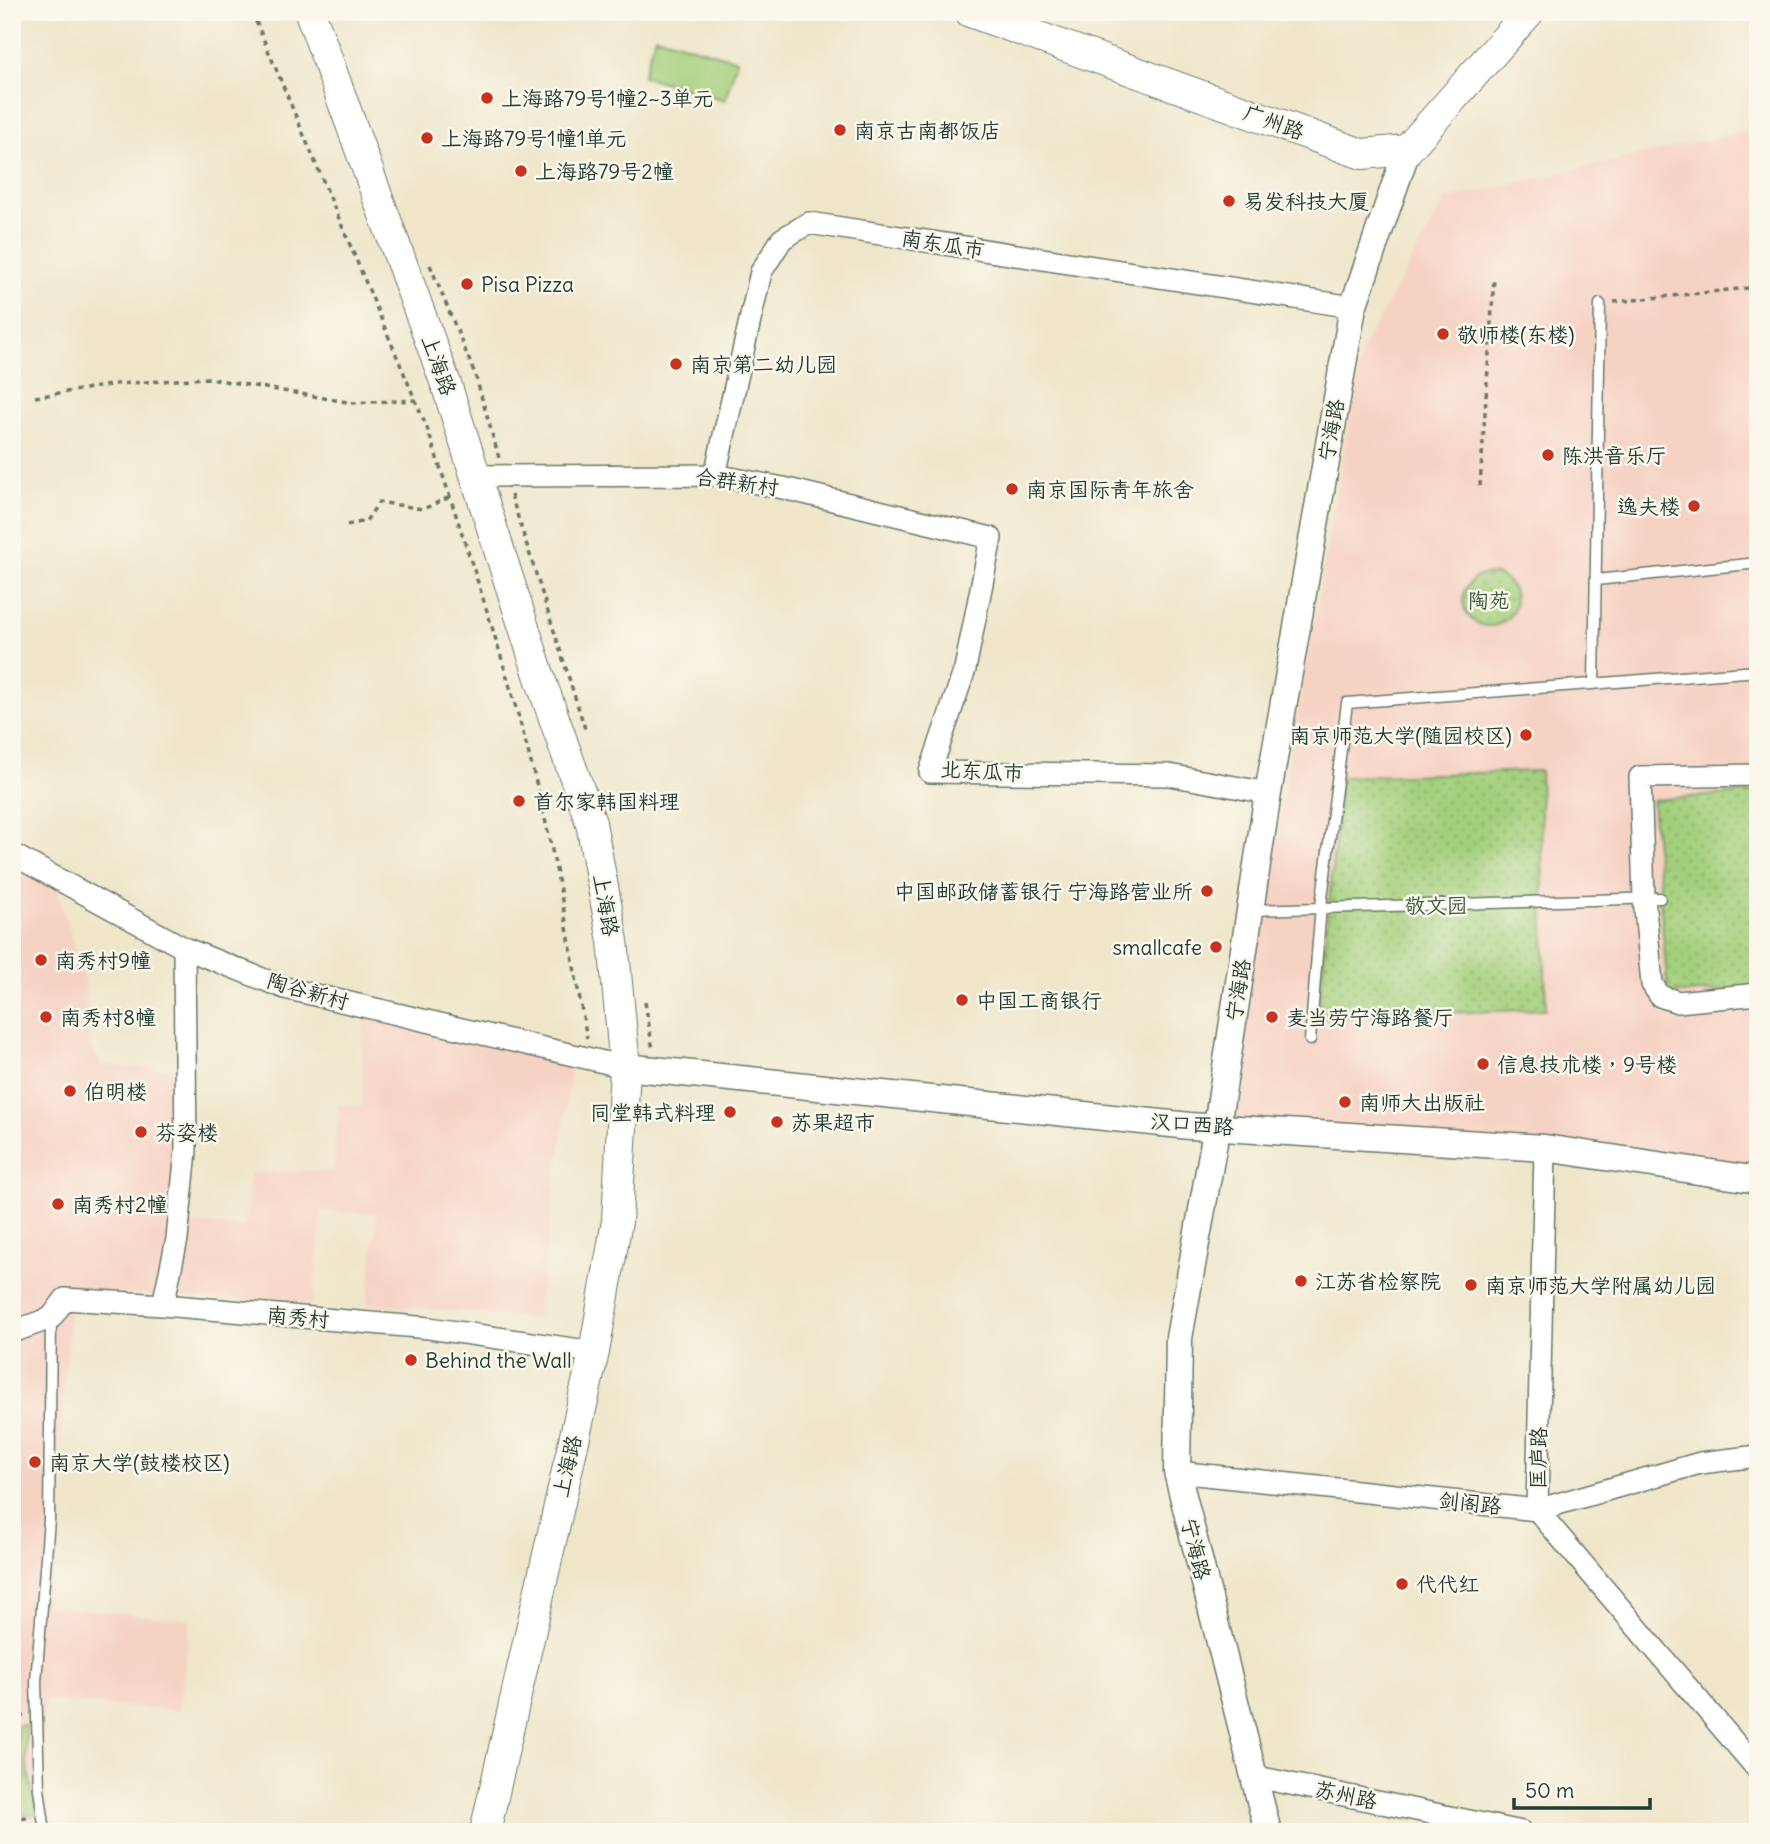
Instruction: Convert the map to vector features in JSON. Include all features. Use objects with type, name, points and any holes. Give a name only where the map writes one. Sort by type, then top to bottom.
[{"type":"main road","name":"上海路","points":[[310,12],[477,476],[542,684],[591,823],[613,941],[625,1067],[617,1221],[594,1352],[485,1832]]},
{"type":"main road","name":"广州路","points":[[970,12],[1362,154],[1407,150]]},
{"type":"main road","points":[[1407,150],[1530,12]]},
{"type":"street","name":"宁海路","points":[[1268,1832],[1177,1472],[1179,1338],[1217,1126],[1268,793],[1353,307],[1407,150]]},
{"type":"street","name":"南东瓜市","points":[[715,475],[761,272],[782,239],[809,223],[1353,307]]},
{"type":"street","name":"合群新村","points":[[477,476],[715,475],[783,488],[991,538]]},
{"type":"street","name":"北东瓜市","points":[[991,538],[965,669],[930,772],[1169,775],[1268,793]]},
{"type":"street","points":[[1758,775],[1640,777],[1652,898],[1652,984],[1660,996],[1678,1002],[1758,994]]},
{"type":"street","name":"陶谷新村","points":[[12,854],[184,948],[285,988],[625,1067]]},
{"type":"street","points":[[163,1305],[177,1239],[186,1151],[184,948]]},
{"type":"street","name":"汉口西路","points":[[625,1067],[1190,1126],[1545,1148],[1758,1180]]},
{"type":"street","name":"匡庐路","points":[[1545,1148],[1537,1510],[1758,1770]]},
{"type":"street","name":"南秀村","points":[[12,1332],[51,1318],[65,1299],[429,1328],[594,1352]]},
{"type":"street","name":"剑阁路","points":[[1177,1472],[1537,1510],[1700,1463],[1758,1456]]},
{"type":"street","name":"苏州路","points":[[1252,1776],[1522,1832]]},
{"type":"lane","points":[[1594,684],[1600,304]]},
{"type":"lane","points":[[1596,580],[1758,564]]},
{"type":"lane","points":[[1310,1040],[1321,906],[1347,703],[1758,671]]},
{"type":"lane","points":[[1250,910],[1652,898]]},
{"type":"lane","points":[[45,1832],[39,1789],[36,1681],[49,1520],[51,1318]]},
{"type":"path","points":[[252,12],[427,428],[492,626],[545,820],[591,1058]]},
{"type":"path","points":[[1480,486],[1494,279]]},
{"type":"path","points":[[1600,304],[1758,287]]},
{"type":"path","points":[[34,397],[117,384],[207,378],[354,403],[415,400]]},
{"type":"path","points":[[347,525],[366,521],[379,502],[423,509],[450,498]]},
{"type":"shaded area","name":"南京师范大学(随园校区)","points":[[1758,128],[1758,1175],[1225,1121],[1362,349],[1446,199]]},
{"type":"shaded area","name":"南京大学(鼓楼校区)","points":[[12,861],[56,884],[85,985],[90,1047],[102,1065],[171,1070],[176,1222],[245,1227],[250,1173],[334,1170],[338,1105],[362,1106],[364,1014],[573,1056],[537,1318],[367,1304],[377,1213],[322,1212],[313,1304],[72,1291],[46,1606],[191,1620],[179,1711],[45,1700],[43,1772],[52,1832],[12,1832]]},
{"type":"green space","points":[[655,36],[737,60],[725,100],[643,76]]},
{"type":"green space","name":"陶苑","points":[[1489,574],[1499,576],[1507,582],[1513,590],[1513,610],[1507,618],[1499,624],[1489,626],[1479,624],[1471,618],[1465,610],[1463,600],[1465,590],[1471,582],[1479,576]]},
{"type":"green space","name":"敬文园","points":[[1540,771],[1546,1009],[1318,1018],[1341,777]]},
{"type":"green space","points":[[1758,792],[1758,989],[1668,994],[1652,800]]},
{"type":"green space","points":[[18,1725],[26,1725],[26,1760],[35,1815],[12,1814]]},
{"type":"place","name":"上海路79号1幢2~3单元","points":[[487,98]]},
{"type":"place","name":"南京古南都饭店","points":[[840,130]]},
{"type":"place","name":"上海路79号1幢1单元","points":[[427,138]]},
{"type":"place","name":"上海路79号2幢","points":[[521,171]]},
{"type":"place","name":"易发科技大厦","points":[[1229,201]]},
{"type":"place","name":"Pisa Pizza","points":[[467,284]]},
{"type":"place","name":"敬师楼(东楼)","points":[[1443,334]]},
{"type":"place","name":"南京第二幼儿园","points":[[676,364]]},
{"type":"place","name":"陈洪音乐厅","points":[[1548,455]]},
{"type":"place","name":"南京国际青年旅舍","points":[[1012,489]]},
{"type":"place","name":"逸夫楼","points":[[1694,506]]},
{"type":"place","name":"南京师范大学(随园校区)","points":[[1526,735]]},
{"type":"place","name":"首尔家韩国料理","points":[[519,801]]},
{"type":"place","name":"中国邮政储蓄银行 宁海路营业所","points":[[1207,891]]},
{"type":"place","name":"smallcafe","points":[[1216,947]]},
{"type":"place","name":"南秀村9幢","points":[[41,960]]},
{"type":"place","name":"中国工商银行","points":[[962,1000]]},
{"type":"place","name":"南秀村8幢","points":[[46,1017]]},
{"type":"place","name":"麦当劳宁海路餐厅","points":[[1272,1017]]},
{"type":"place","name":"信息技术楼，9号楼","points":[[1483,1064]]},
{"type":"place","name":"伯明楼","points":[[70,1091]]},
{"type":"place","name":"南师大出版社","points":[[1345,1102]]},
{"type":"place","name":"同堂韩式料理","points":[[730,1112]]},
{"type":"place","name":"苏果超市","points":[[777,1122]]},
{"type":"place","name":"芬姿楼","points":[[141,1132]]},
{"type":"place","name":"南秀村2幢","points":[[58,1204]]},
{"type":"place","name":"江苏省检察院","points":[[1301,1281]]},
{"type":"place","name":"南京师范大学附属幼儿园","points":[[1471,1285]]},
{"type":"place","name":"Behind the Wall","points":[[411,1360]]},
{"type":"place","name":"南京大学(鼓楼校区)","points":[[35,1462]]},
{"type":"place","name":"代代红","points":[[1402,1584]]}]
